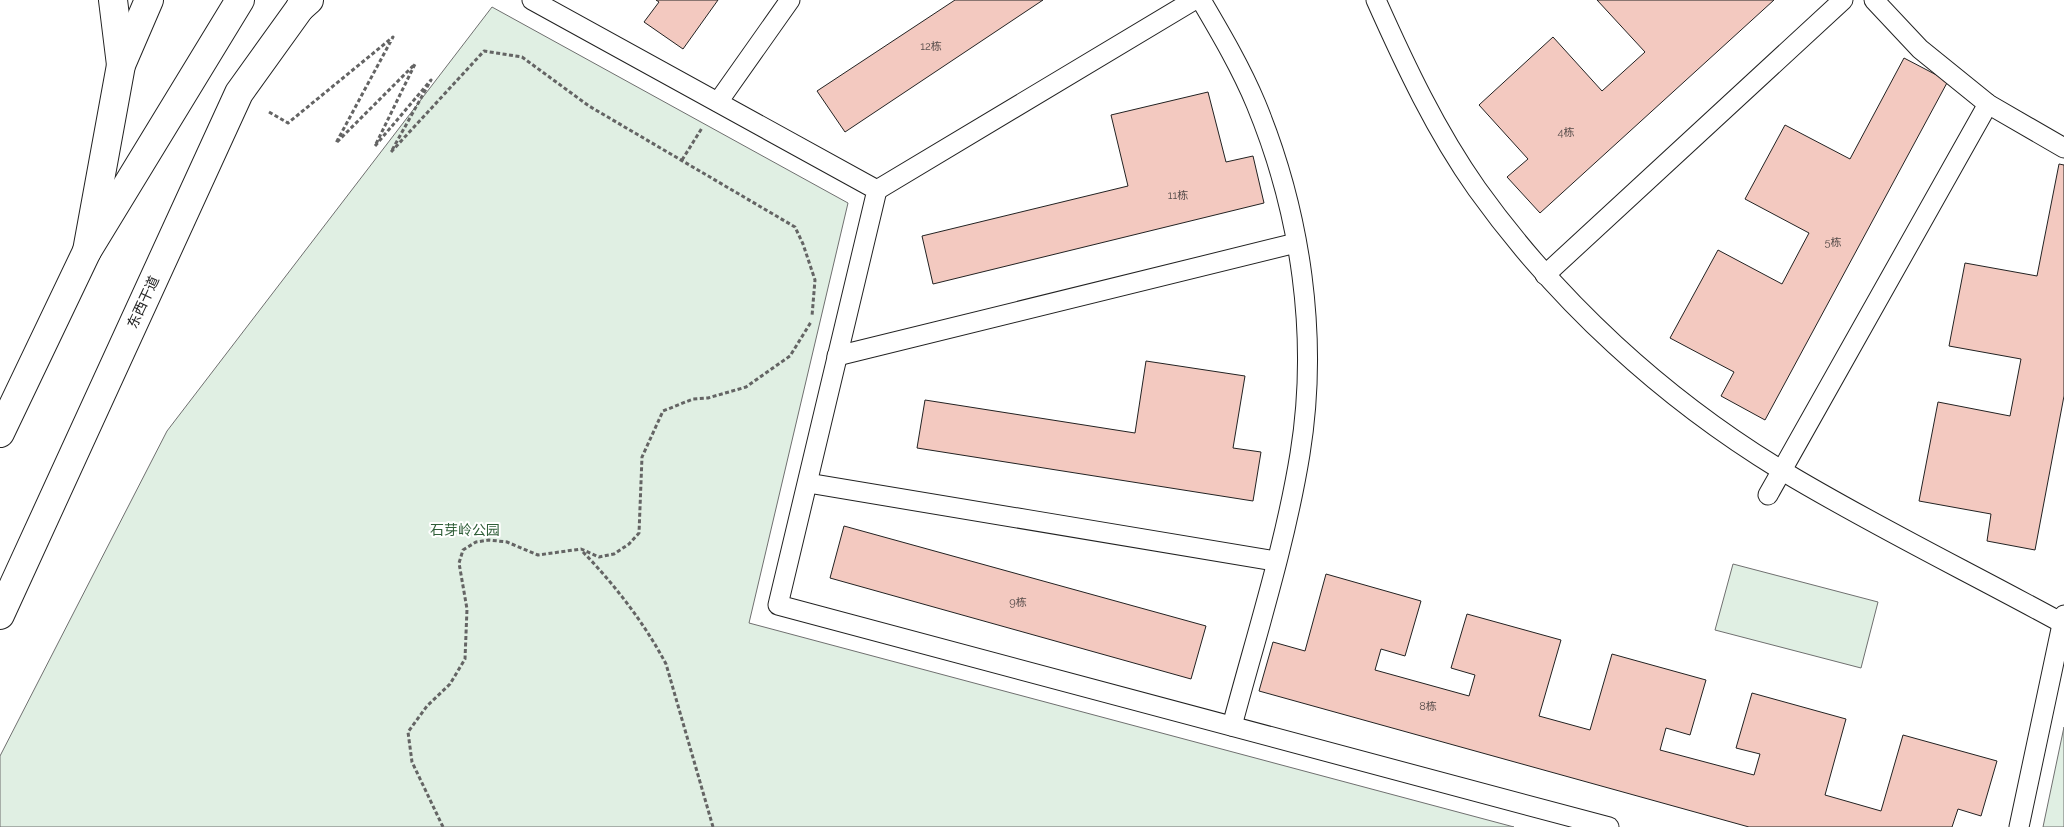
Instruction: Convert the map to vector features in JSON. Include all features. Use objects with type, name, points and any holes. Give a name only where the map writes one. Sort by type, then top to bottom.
[{"type":"main road","points":[[113,0],[120,65]]},
{"type":"main road","points":[[87,251],[120,65],[148,0]]},
{"type":"main road","points":[[0,433],[87,251],[240,0]]},
{"type":"main road","name":"东西干道","points":[[0,615],[239,93],[304,3]]},
{"type":"lane","points":[[532,0],[877,190]]},
{"type":"lane","points":[[718,102],[790,0]]},
{"type":"lane","points":[[1194,0],[877,190],[778,605],[1609,827]]},
{"type":"lane","points":[[1201,0],[1229,48],[1256,102],[1276,158],[1302,274],[1306,334],[1306,394],[1300,453],[1276,561],[1232,726]]},
{"type":"lane","points":[[1376,0],[1400,55],[1436,124],[1477,189],[1546,275],[1618,348],[1670,392],[1781,470],[1840,503],[2063,619],[2019,827]]},
{"type":"lane","points":[[1546,275],[1843,0]]},
{"type":"lane","points":[[1874,0],[1920,49],[1988,104],[2064,148]]},
{"type":"lane","points":[[1768,495],[1988,104]]},
{"type":"lane","points":[[837,356],[1296,243]]},
{"type":"lane","points":[[808,483],[1276,561]]},
{"type":"path","points":[[288,124],[392,37],[336,143],[415,64],[375,146],[431,80],[391,152],[484,51],[522,57],[589,106],[795,227],[815,280],[812,321],[790,356],[746,387],[708,398],[693,399],[663,411],[642,457],[639,533],[629,544],[614,554],[599,557],[581,549],[538,555],[507,542],[489,540],[476,542],[462,550],[459,563],[468,609],[465,658],[450,684],[428,706],[408,732],[412,762],[444,827]]},
{"type":"path","points":[[581,549],[600,569],[653,640],[666,664],[713,827]]},
{"type":"green space","name":"石芽岭公园","points":[[492,7],[848,203],[749,623],[1514,827],[0,827],[0,756],[167,431]]},
{"type":"green space","points":[[1733,564],[1878,602],[1861,668],[1715,630]]},
{"type":"green space","points":[[2064,727],[2064,827],[2043,827]]},
{"type":"building","points":[[656,0],[718,0],[683,49],[644,22],[659,2]]},
{"type":"building","points":[[955,0],[1043,0],[845,132],[817,91]]},
{"type":"building","points":[[1597,0],[1774,0],[1540,213],[1507,177],[1528,159],[1479,105],[1553,37],[1602,91],[1645,52]]},
{"type":"building","points":[[1904,58],[1948,81],[1765,420],[1721,396],[1734,372],[1670,338],[1718,250],[1782,284],[1809,233],[1745,199],[1785,125],[1850,159]]},
{"type":"building","points":[[1208,92],[1226,162],[1253,156],[1264,203],[933,284],[922,236],[1128,186],[1111,115]]},
{"type":"building","points":[[2059,164],[2064,165],[2064,396],[2035,550],[1987,541],[1991,514],[1919,501],[1938,402],[2010,416],[2021,359],[1949,346],[1965,263],[2037,276]]},
{"type":"building","points":[[1146,361],[1245,376],[1233,448],[1261,452],[1253,501],[917,448],[925,400],[1135,433]]},
{"type":"building","points":[[844,526],[1206,626],[1191,679],[830,578]]},
{"type":"building","points":[[1326,574],[1421,601],[1405,656],[1381,649],[1375,670],[1469,696],[1475,675],[1451,668],[1467,614],[1561,640],[1539,716],[1590,730],[1612,654],[1706,680],[1690,735],[1666,728],[1660,750],[1754,775],[1760,754],[1736,748],[1752,693],[1846,719],[1825,795],[1881,811],[1903,735],[1997,761],[1981,816],[1958,809],[1952,827],[1749,827],[1259,691],[1273,642],[1305,651]]}]
